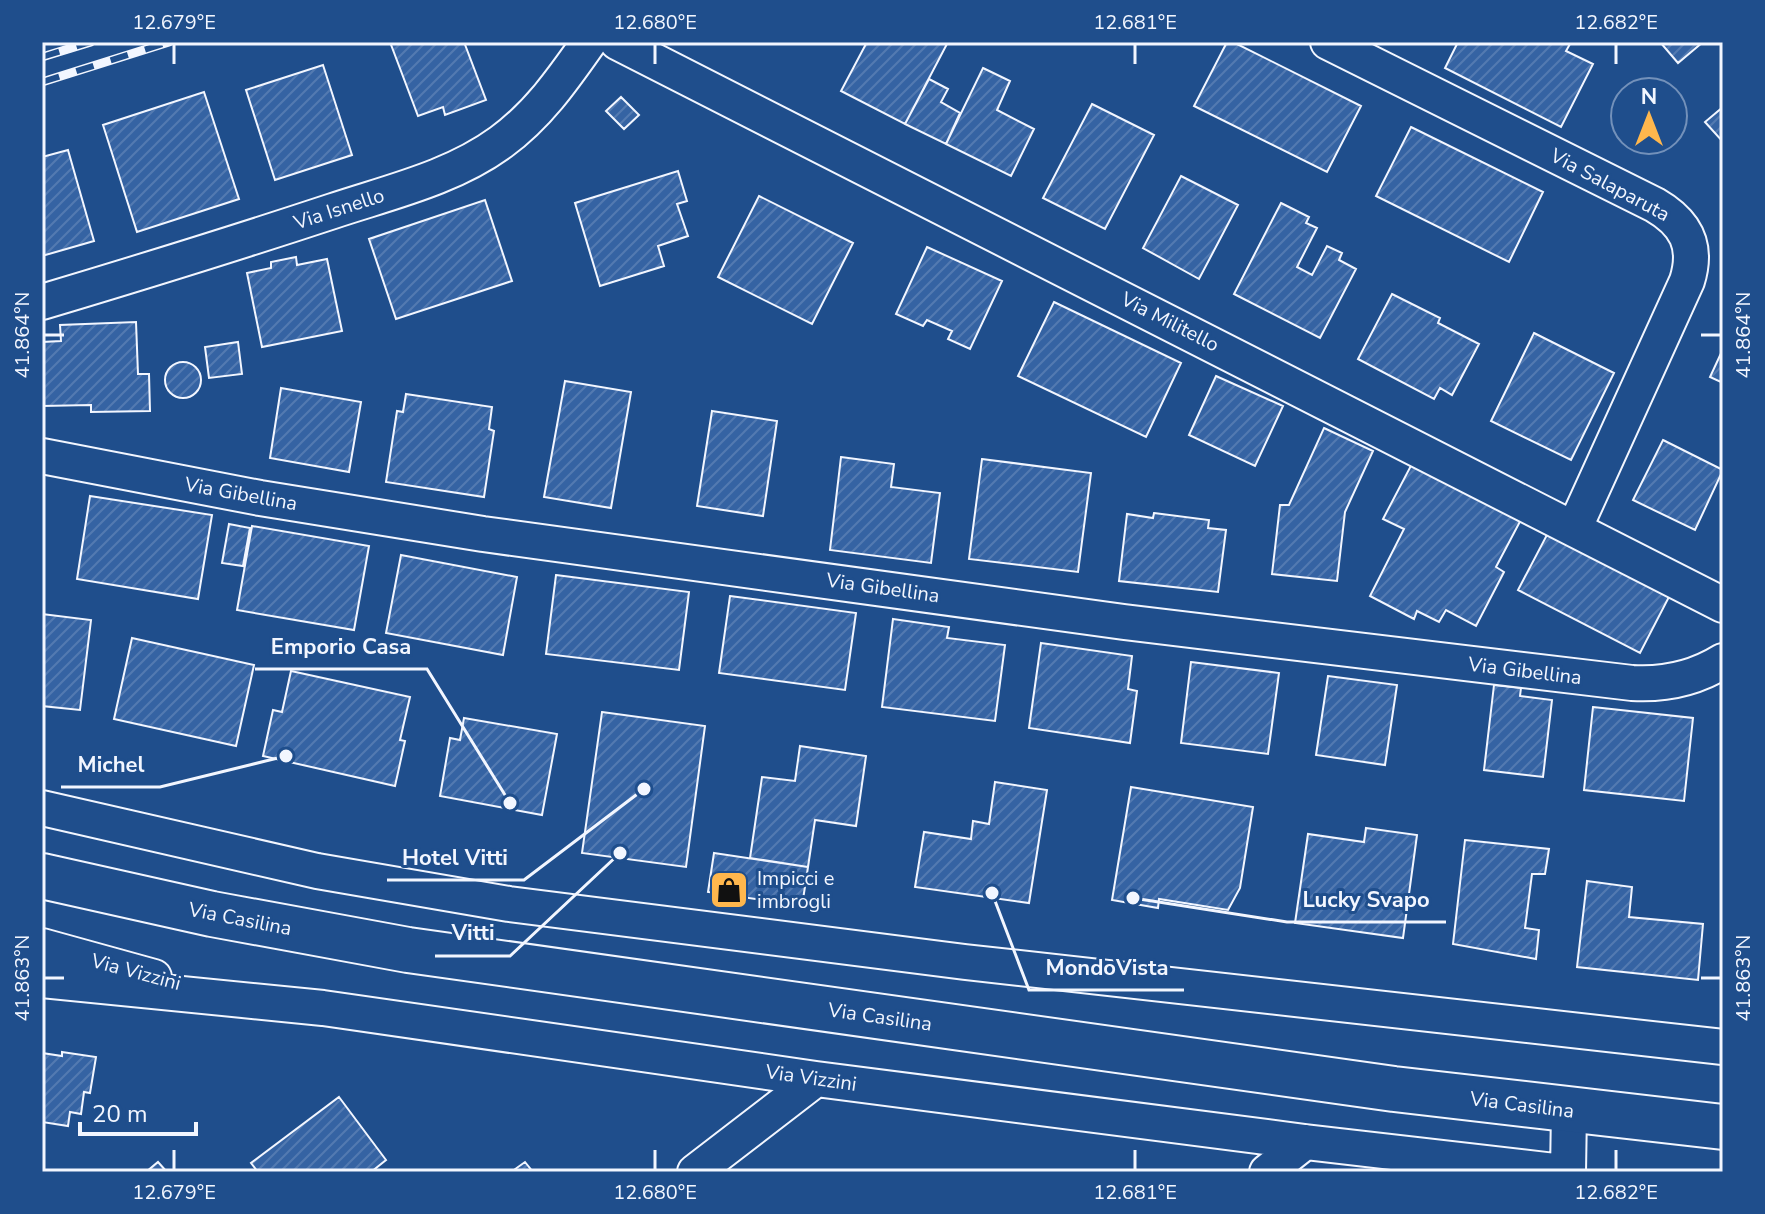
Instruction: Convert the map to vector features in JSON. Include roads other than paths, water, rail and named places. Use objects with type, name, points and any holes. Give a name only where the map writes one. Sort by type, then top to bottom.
[{"type":"main road","name":"Via Casilina","points":[[42,876],[212,914],[408,950],[1038,1040],[1569,1111],[1723,1127]]},
{"type":"street","name":"Via Isnello","points":[[42,302],[265,234],[418,183],[461,165],[502,142],[531,117],[555,90],[589,42]]},
{"type":"street","name":"Via Militello","points":[[617,42],[1723,605]]},
{"type":"street","name":"Via Salaparuta","points":[[1328,42],[1655,205],[1673,217],[1688,237],[1692,259],[1684,291],[1575,527]]},
{"type":"street","name":"Via Gibellina","points":[[42,456],[424,526],[1155,626],[1632,683],[1673,682],[1723,661]]},
{"type":"street","points":[[42,808],[317,871],[509,904],[965,962],[1723,1047]]},
{"type":"street","name":"Via Vizzini","points":[[42,946],[230,998]]},
{"type":"street","name":"Via Vizzini","points":[[42,980],[351,1012],[816,1079],[1305,1142],[1401,1162],[1565,1172],[1569,1111]]},
{"type":"street","points":[[695,1172],[816,1079]]},
{"type":"street","points":[[1267,1172],[1305,1142]]},
{"type":"railway","points":[[42,57],[91,42]]},
{"type":"railway","points":[[42,82],[169,42]]},
{"type":"place","name":"Michel","points":[[286,756]]},
{"type":"place","name":"Hotel Vitti","points":[[644,789]]},
{"type":"place","name":"Emporio Casa","points":[[510,803]]},
{"type":"place","name":"Vitti","points":[[620,853]]},
{"type":"place","name":"Impicci e imbrogli","points":[[729,890]]},
{"type":"place","name":"MondoVista","points":[[992,893]]},
{"type":"place","name":"Lucky Svapo","points":[[1133,898]]}]
